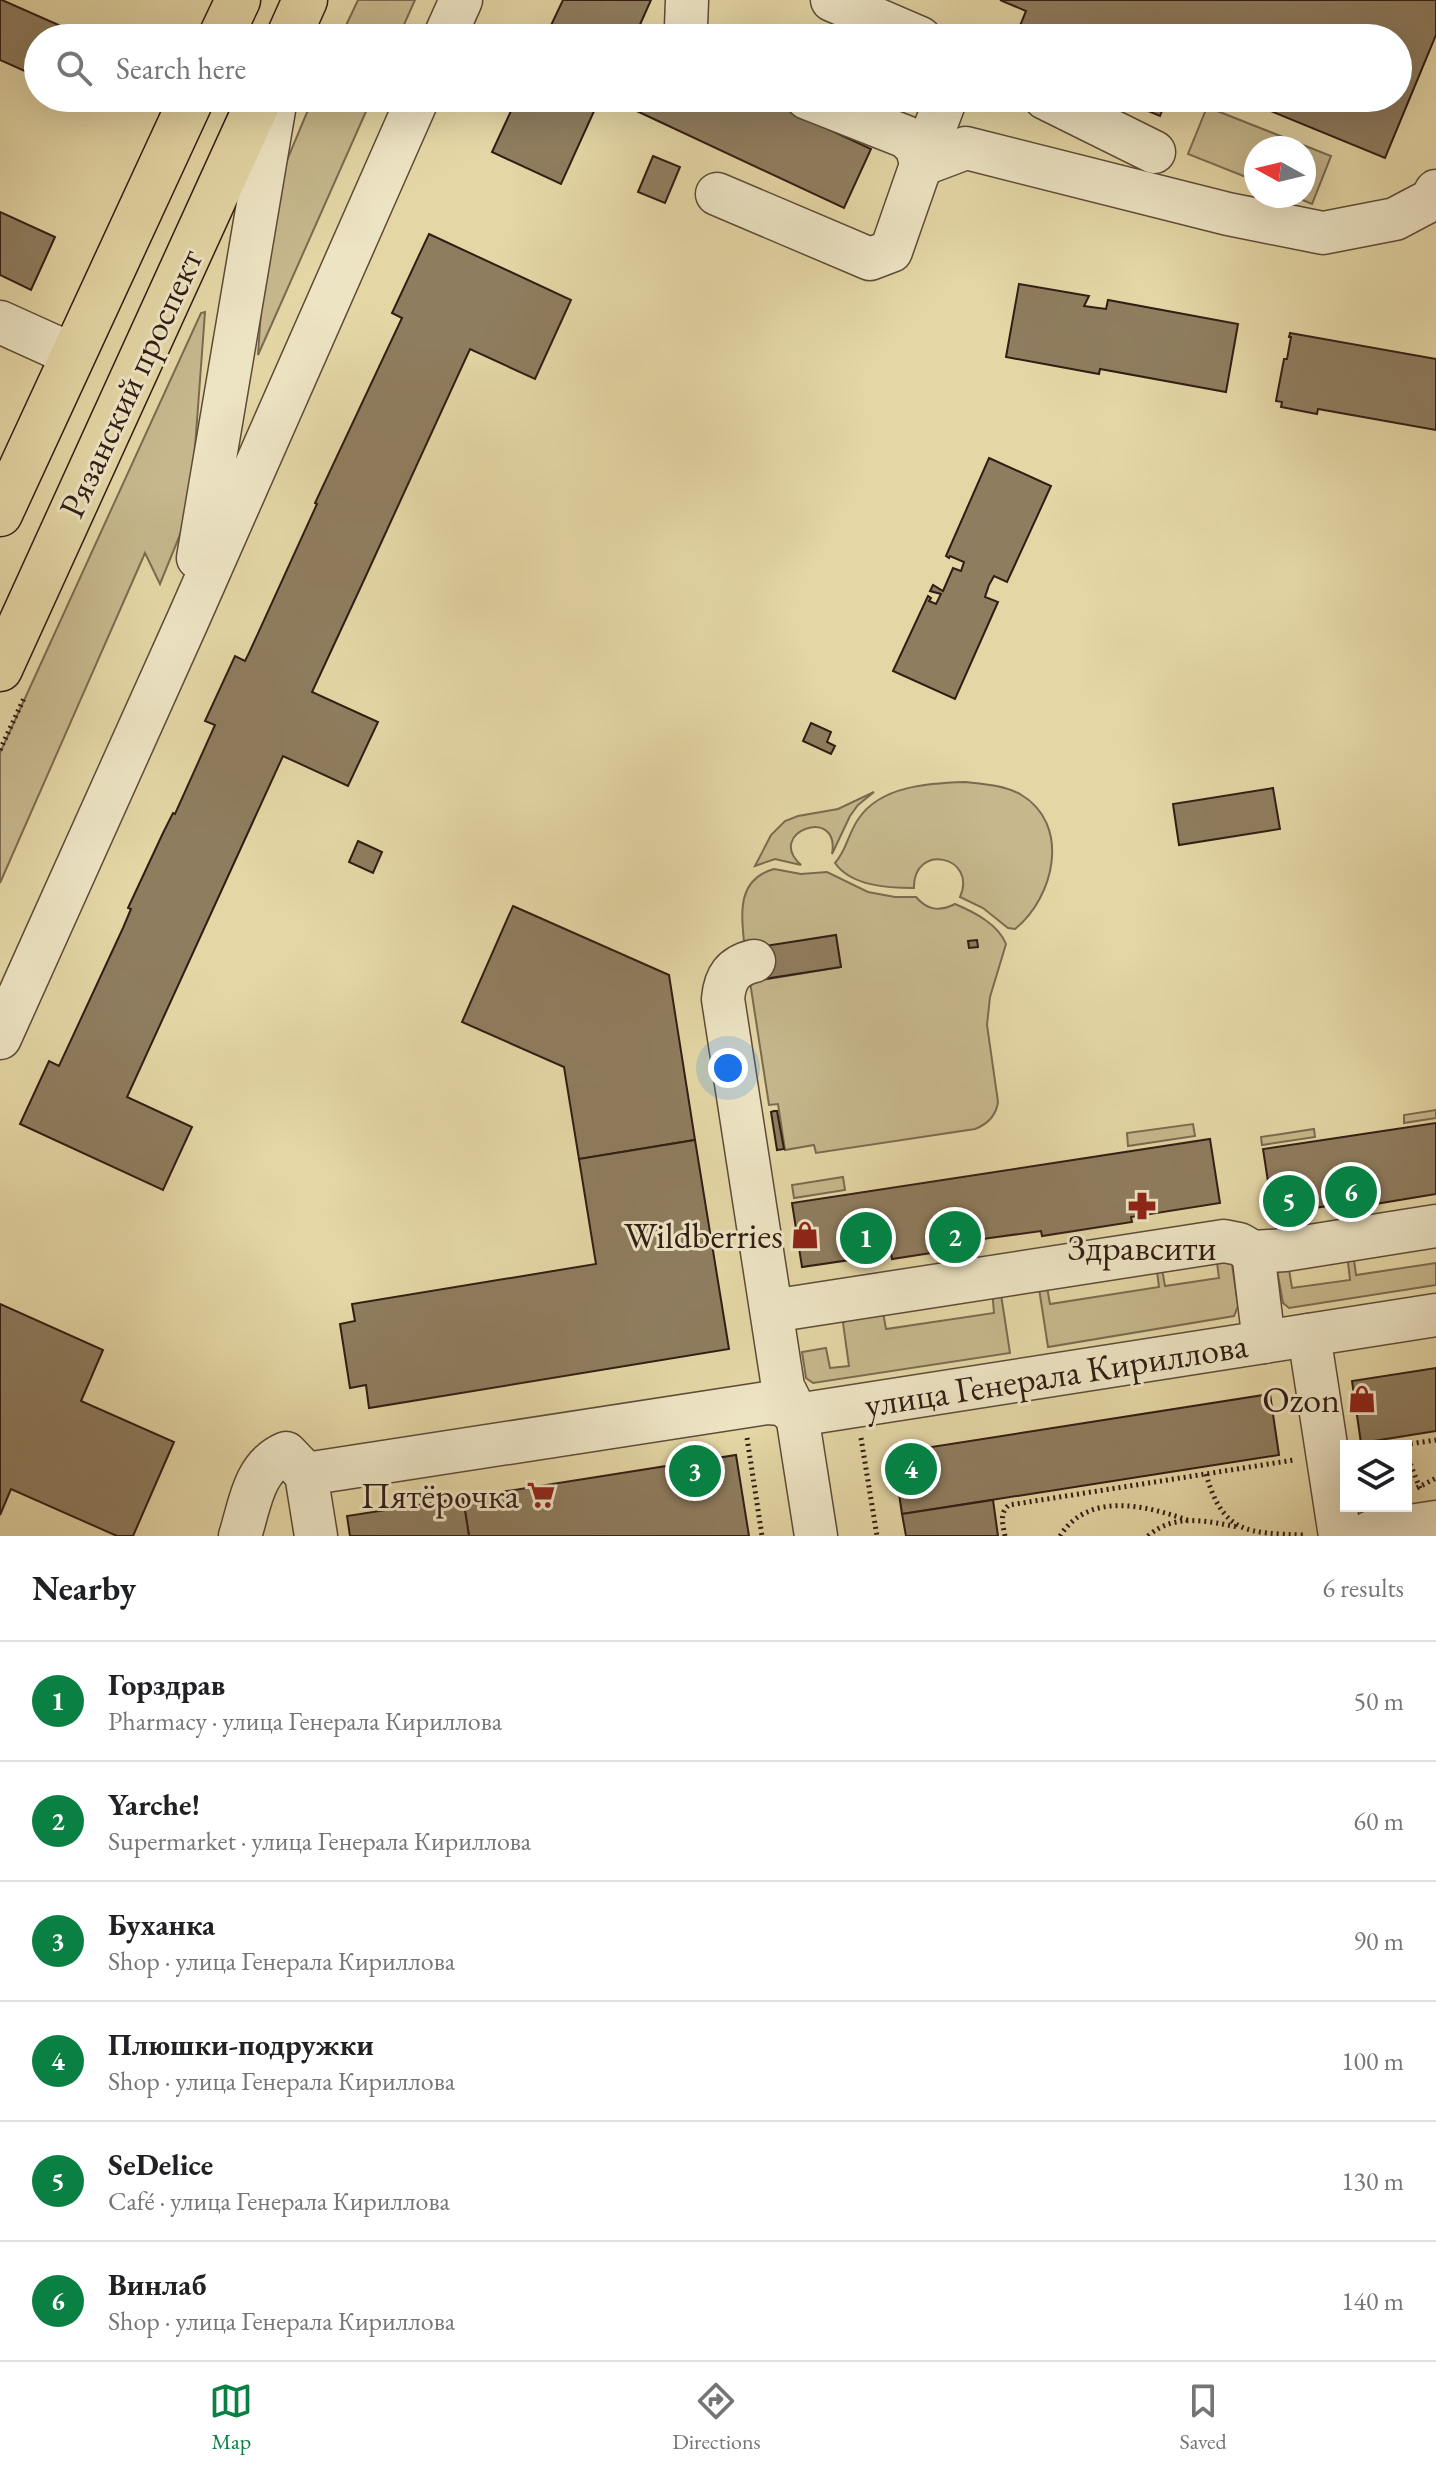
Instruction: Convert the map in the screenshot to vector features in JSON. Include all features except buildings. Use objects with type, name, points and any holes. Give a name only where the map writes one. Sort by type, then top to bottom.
[{"type":"main road","points":[[227,24],[238,0]]},
{"type":"main road","points":[[294,24],[305,0]]},
{"type":"main road","name":"Рязанский проспект","points":[[0,514],[186,112]]},
{"type":"main road","name":"Рязанский проспект","points":[[0,669],[254,112]]},
{"type":"street","points":[[450,24],[461,0]]},
{"type":"street","points":[[686,24],[687,0]]},
{"type":"street","points":[[832,0],[888,24]]},
{"type":"street","points":[[187,622],[274,112]]},
{"type":"street","points":[[0,1038],[412,112]]},
{"type":"street","points":[[843,112],[906,137],[917,148],[921,165]]},
{"type":"street","points":[[717,194],[870,259],[891,251],[941,112]]},
{"type":"street","points":[[1073,112],[1154,152]]},
{"type":"street","points":[[921,165],[966,148],[1228,214],[1323,233],[1395,219],[1431,200],[1436,191]]},
{"type":"street","points":[[0,322],[73,355]]},
{"type":"street","points":[[754,961],[741,964],[730,974],[723,999],[783,1387],[797,1415],[816,1536]]},
{"type":"street","points":[[772,1311],[1224,1241],[1239,1244],[1253,1252],[1285,1250],[1436,1226]]},
{"type":"street","points":[[1253,1252],[1264,1342]]},
{"type":"street","name":"улица Генерала Кириллова","points":[[797,1415],[1436,1315]]},
{"type":"street","points":[[1309,1335],[1357,1535],[1436,1522]]},
{"type":"street","points":[[306,1474],[742,1407],[777,1403],[787,1406],[797,1415]]},
{"type":"street","points":[[240,1536],[259,1475],[274,1458],[286,1453],[306,1474],[316,1536]]},
{"type":"path","points":[[742,1407],[762,1536]]},
{"type":"path","points":[[861,1432],[877,1536]]},
{"type":"path","points":[[1412,1444],[1436,1440]]},
{"type":"path","points":[[1005,1536],[1002,1516],[1009,1505],[1255,1466]]},
{"type":"path","points":[[1206,1474],[1219,1508],[1239,1527]]},
{"type":"path","points":[[1060,1536],[1072,1521],[1088,1512],[1130,1505],[1190,1521],[1266,1534],[1315,1536]]},
{"type":"path","points":[[1148,1536],[1168,1523],[1190,1521]]},
{"type":"shaded area","points":[[358,0],[415,0],[404,24],[347,24]]},
{"type":"shaded area","points":[[307,112],[366,112],[258,355],[266,236],[277,184]]},
{"type":"shaded area","points":[[1205,112],[1220,112],[1280,136],[1244,136],[1244,176],[1188,154]]},
{"type":"shaded area","points":[[1316,150],[1331,156],[1316,194]]},
{"type":"shaded area","points":[[205,312],[188,515],[160,584],[145,553],[0,883],[0,753],[201,313]]},
{"type":"shaded area","points":[[965,782],[1000,787],[1020,794],[1036,807],[1047,823],[1052,842],[1052,861],[1047,881],[1029,916],[1015,929],[1008,928],[983,908],[960,897],[963,883],[960,872],[953,864],[943,860],[923,864],[916,873],[914,888],[860,881],[850,877],[835,863],[859,818],[880,799],[921,785]]},
{"type":"shaded area","points":[[874,792],[850,816],[832,854],[832,839],[826,830],[816,827],[797,834],[792,842],[792,853],[801,865],[775,859],[755,866],[771,835],[785,821],[838,809]]},
{"type":"shaded area","points":[[774,869],[801,874],[827,872],[868,892],[916,897],[924,905],[934,908],[955,904],[997,930],[1006,944],[990,997],[987,1025],[998,1102],[987,1122],[975,1129],[816,1153],[814,1145],[785,1150],[778,1104],[769,1105],[750,982],[841,967],[745,952],[742,914],[746,891],[761,874]]},
{"type":"shaded area","points":[[1436,1110],[1436,1118],[1404,1123],[1404,1115]]},
{"type":"shaded area","points":[[1193,1124],[1195,1136],[1128,1146],[1127,1133]]},
{"type":"shaded area","points":[[1314,1129],[1315,1137],[1262,1145],[1261,1137]]},
{"type":"shaded area","points":[[843,1177],[845,1190],[794,1198],[792,1185]]},
{"type":"shaded area","points":[[1353,1252],[1356,1275],[1436,1263],[1436,1285],[1289,1308],[1283,1303],[1277,1270],[1288,1263],[1292,1288],[1350,1280],[1347,1253]]},
{"type":"shaded area","points":[[1216,1255],[1231,1257],[1238,1306],[1234,1316],[1048,1347],[1038,1282],[1046,1281],[1050,1304],[1159,1287],[1156,1264],[1161,1263],[1165,1286],[1219,1278]]},
{"type":"shaded area","points":[[1000,1288],[1010,1353],[813,1383],[806,1378],[802,1352],[826,1348],[830,1368],[849,1366],[843,1323],[860,1309],[882,1306],[886,1329],[994,1313],[992,1289]]},
{"type":"place","name":"Винлаб","points":[[1351,1192]]},
{"type":"place","name":"SeDelice","points":[[1289,1201]]},
{"type":"place","name":"Здравсити","points":[[1142,1206]]},
{"type":"place","name":"Wildberries","points":[[805,1235]]},
{"type":"place","name":"Yarche!","points":[[955,1237]]},
{"type":"place","name":"Горздрав","points":[[866,1238]]},
{"type":"place","name":"Ozon","points":[[1362,1399]]},
{"type":"place","name":"Плюшки-подружки","points":[[911,1469]]},
{"type":"place","name":"Буханка","points":[[695,1471]]},
{"type":"place","name":"Пятёрочка","points":[[541,1495]]}]
